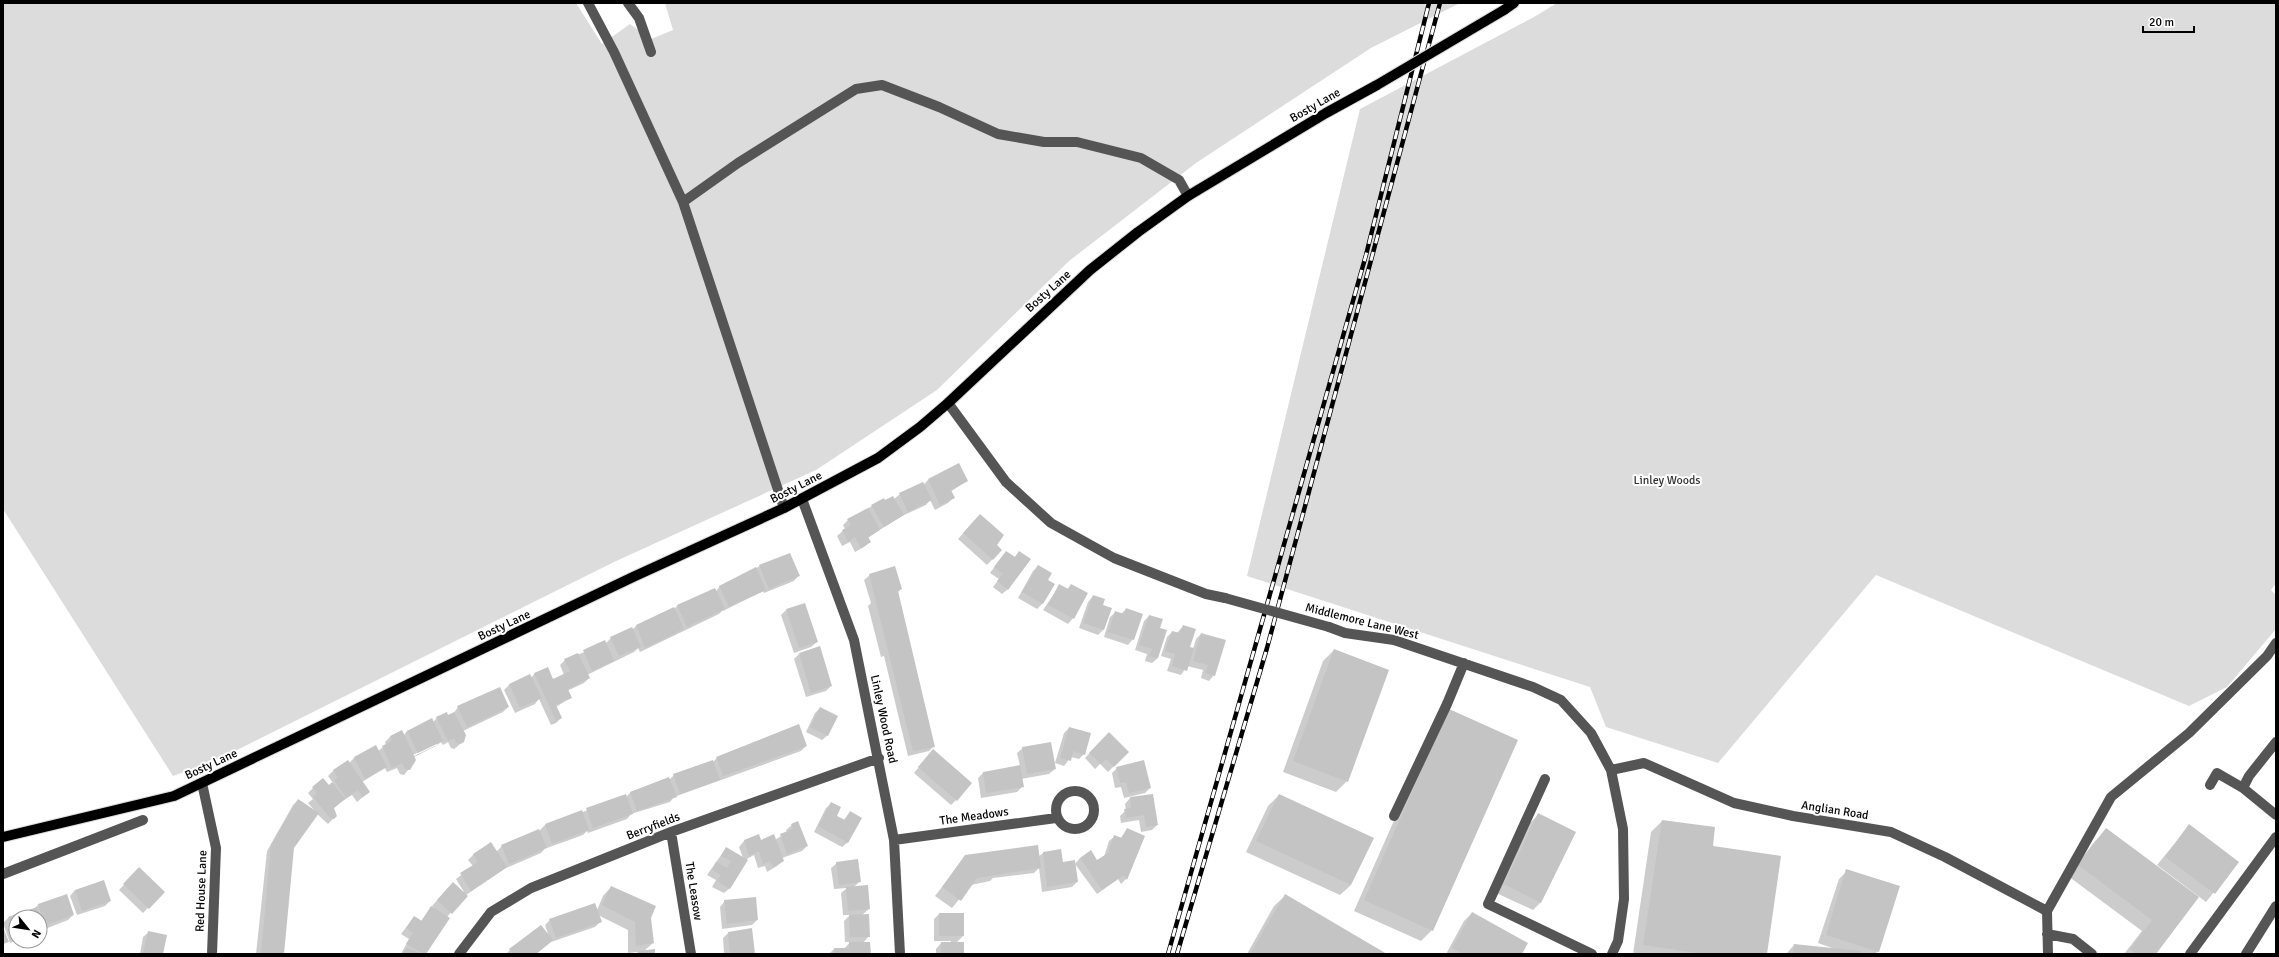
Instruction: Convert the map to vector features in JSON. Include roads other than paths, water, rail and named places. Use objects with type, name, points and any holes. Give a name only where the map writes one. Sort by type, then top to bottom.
[{"type":"main road","name":"Bosty Lane","points":[[3,837],[174,796],[619,584],[784,508],[878,458],[920,427],[948,403],[1090,270],[1188,196],[1514,3]]},
{"type":"street","points":[[588,3],[614,52],[683,202],[784,508]]},
{"type":"street","points":[[628,3],[639,18],[651,52]]},
{"type":"street","points":[[683,202],[738,163],[856,89],[882,85],[939,107],[998,134],[1044,142],[1077,142],[1142,158],[1179,180],[1188,196]]},
{"type":"street","name":"Middlemore Lane West","points":[[948,403],[1006,482],[1051,523],[1114,558],[1206,594],[1225,598],[1346,633],[1394,640],[1533,687],[1561,700],[1590,733],[1611,770],[1623,829],[1624,891],[1618,941],[1612,954]]},
{"type":"street","name":"Linley Wood Road","points":[[802,499],[854,640],[879,758],[894,840],[900,954]]},
{"type":"street","points":[[2048,954],[2047,911],[2112,797],[2189,733],[2267,656],[2276,643]]},
{"type":"street","points":[[1394,816],[1444,711],[1464,664]]},
{"type":"street","points":[[2243,788],[2249,776],[2276,742]]},
{"type":"street","name":"Berryfields","points":[[459,954],[491,912],[531,888],[671,832],[879,758]]},
{"type":"street","name":"Anglian Road","points":[[1611,770],[1644,763],[1734,803],[1793,816],[1891,832],[1945,857],[2047,911]]},
{"type":"street","points":[[2210,785],[2217,773],[2243,788],[2276,815]]},
{"type":"street","points":[[1545,779],[1488,904],[1592,954]]},
{"type":"street","name":"Red House Lane","points":[[202,783],[216,848],[212,954]]},
{"type":"street","name":"The Meadows","points":[[894,840],[1056,818]]},
{"type":"street","points":[[3,874],[143,820]]},
{"type":"street","name":"The Leasow","points":[[671,832],[691,954]]},
{"type":"street","points":[[2190,954],[2276,836]]},
{"type":"street","points":[[2246,954],[2272,922],[2276,906]]},
{"type":"street","points":[[2047,934],[2073,939],[2092,954]]},
{"type":"railway","points":[[1168,954],[1366,255],[1429,3]]},
{"type":"railway","points":[[1177,954],[1267,648],[1440,3]]},
{"type":"park label","name":"Linley Woods","points":[[1667,480]]}]
